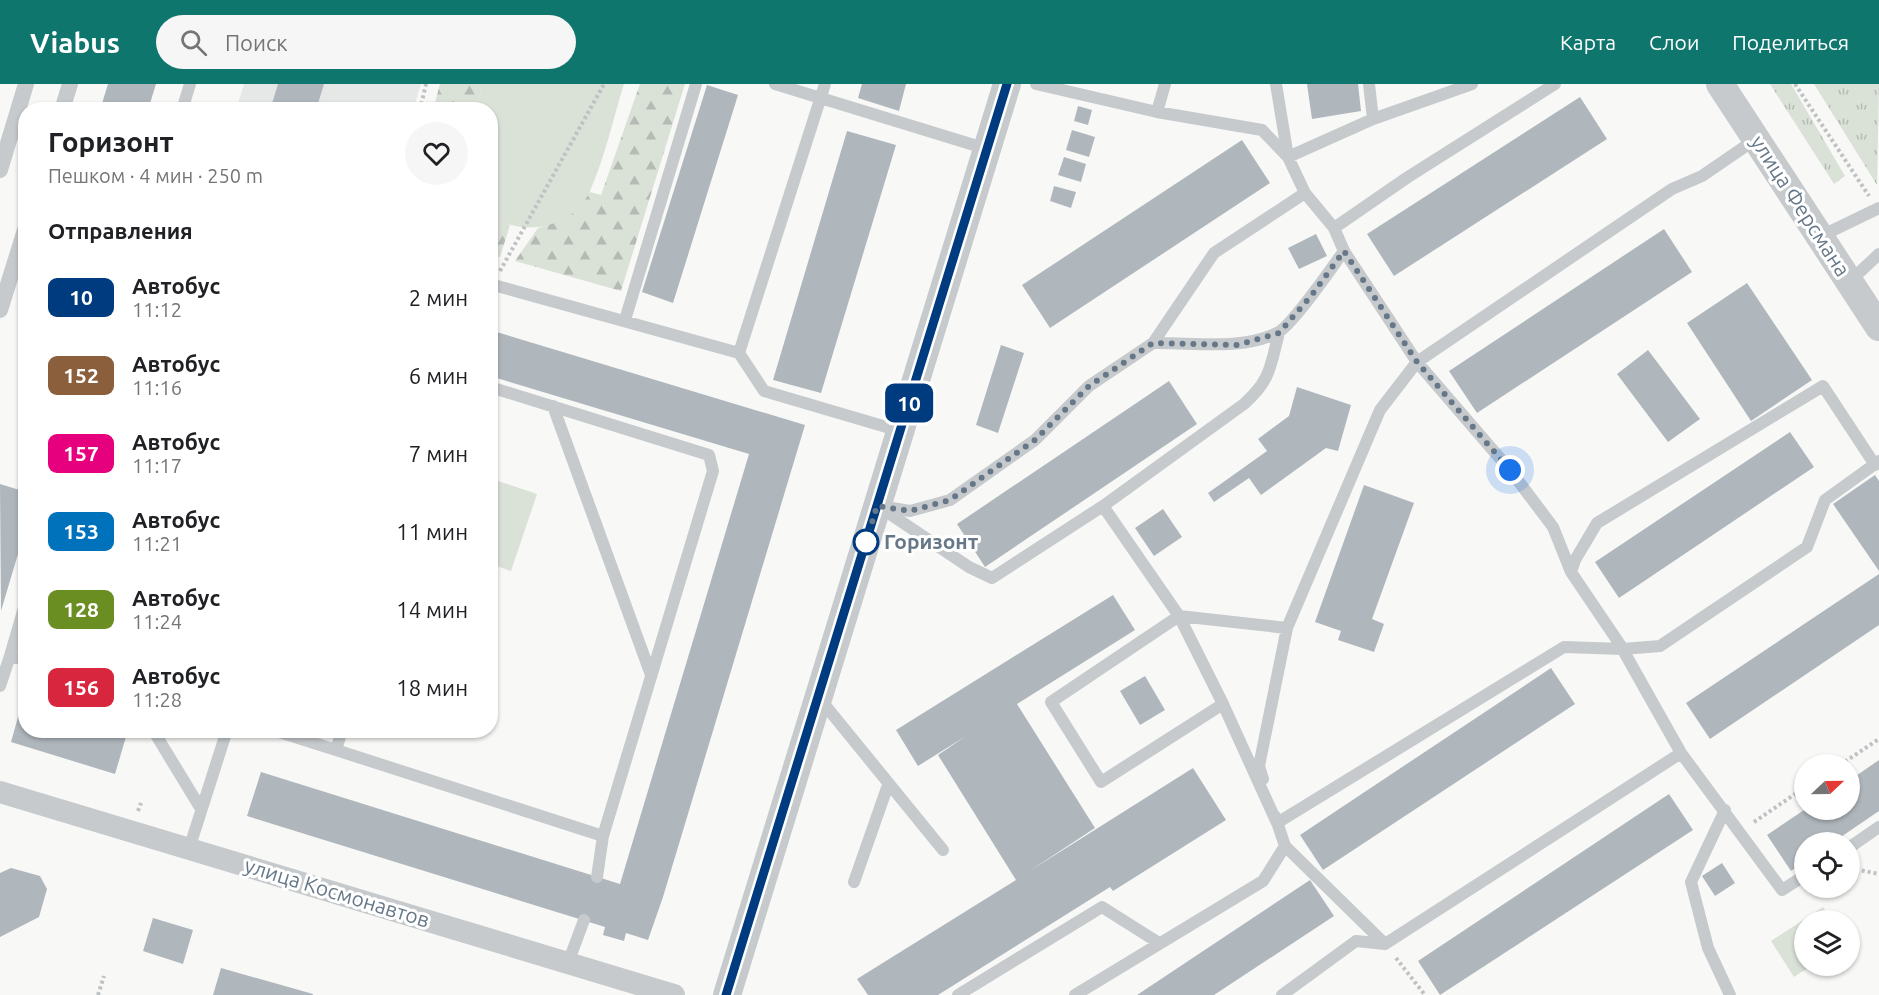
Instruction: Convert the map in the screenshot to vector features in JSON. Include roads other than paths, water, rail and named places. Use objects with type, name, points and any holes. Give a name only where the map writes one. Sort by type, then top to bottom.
[{"type":"street","points":[[21,102],[26,84]]},
{"type":"street","points":[[64,102],[70,84]]},
{"type":"street","points":[[726,995],[1007,84]]},
{"type":"street","name":"улица Ферсмана","points":[[1720,84],[1879,327]]},
{"type":"street","points":[[0,170],[18,110]]},
{"type":"street","points":[[0,310],[18,253]]},
{"type":"street","name":"улица Космонавтов","points":[[0,792],[674,995]]},
{"type":"lane","points":[[184,102],[190,84]]},
{"type":"lane","points":[[625,320],[696,84]]},
{"type":"lane","points":[[775,84],[820,100],[988,149]]},
{"type":"lane","points":[[739,353],[825,84]]},
{"type":"lane","points":[[1036,84],[1157,111],[1262,130],[1288,157]]},
{"type":"lane","points":[[1157,111],[1165,84]]},
{"type":"lane","points":[[1276,84],[1288,157],[1305,193],[1334,228],[1344,251],[1417,362],[1510,470],[1553,527],[1571,572],[1623,649],[1681,753],[1741,831],[1782,890],[1794,882]]},
{"type":"lane","points":[[1369,84],[1373,119]]},
{"type":"lane","points":[[1288,157],[1373,119],[1472,84]]},
{"type":"lane","points":[[1334,228],[1546,86]]},
{"type":"lane","points":[[1385,944],[1285,846],[1259,766],[1287,628],[1380,410],[1417,362],[1672,189],[1702,176],[1757,138]]},
{"type":"lane","points":[[877,506],[910,511],[950,500],[1035,440],[1089,386],[1153,343],[1214,253],[1305,193]]},
{"type":"lane","points":[[1819,237],[1878,208]]},
{"type":"lane","points":[[877,506],[969,567],[992,578],[1103,506],[1244,404],[1261,389],[1270,371],[1279,333],[1311,296],[1344,251]]},
{"type":"lane","points":[[1849,282],[1879,254]]},
{"type":"lane","points":[[498,286],[739,353],[764,391],[900,430]]},
{"type":"lane","points":[[1153,343],[1237,345],[1279,333]]},
{"type":"lane","points":[[1277,823],[1564,647],[1623,649],[1660,646],[1807,547],[1825,500],[1877,463],[1823,386],[1597,523],[1575,560],[1571,572]]},
{"type":"lane","points":[[498,389],[709,454],[713,471],[603,836],[597,877]]},
{"type":"lane","points":[[553,406],[651,675]]},
{"type":"lane","points":[[1103,506],[1179,616],[1223,704],[1277,823]]},
{"type":"lane","points":[[1223,704],[1101,782],[1051,702],[1179,616],[1287,628]]},
{"type":"lane","points":[[0,686],[18,628]]},
{"type":"lane","points":[[10,656],[18,658]]},
{"type":"lane","points":[[818,696],[943,850]]},
{"type":"lane","points":[[158,738],[201,809]]},
{"type":"lane","points":[[189,849],[224,738]]},
{"type":"lane","points":[[298,738],[603,836]]},
{"type":"lane","points":[[336,750],[340,738]]},
{"type":"lane","points":[[1282,995],[1356,941],[1385,944],[1681,753]]},
{"type":"lane","points":[[854,882],[888,785]]},
{"type":"lane","points":[[1725,810],[1691,882],[1708,948],[1730,995]]},
{"type":"lane","points":[[1860,840],[1879,827]]},
{"type":"lane","points":[[1075,995],[1263,881],[1285,846]]},
{"type":"lane","points":[[958,995],[1102,907],[1159,943]]},
{"type":"lane","points":[[568,963],[584,920]]},
{"type":"place","name":"Горизонт","points":[[866,542]]}]
